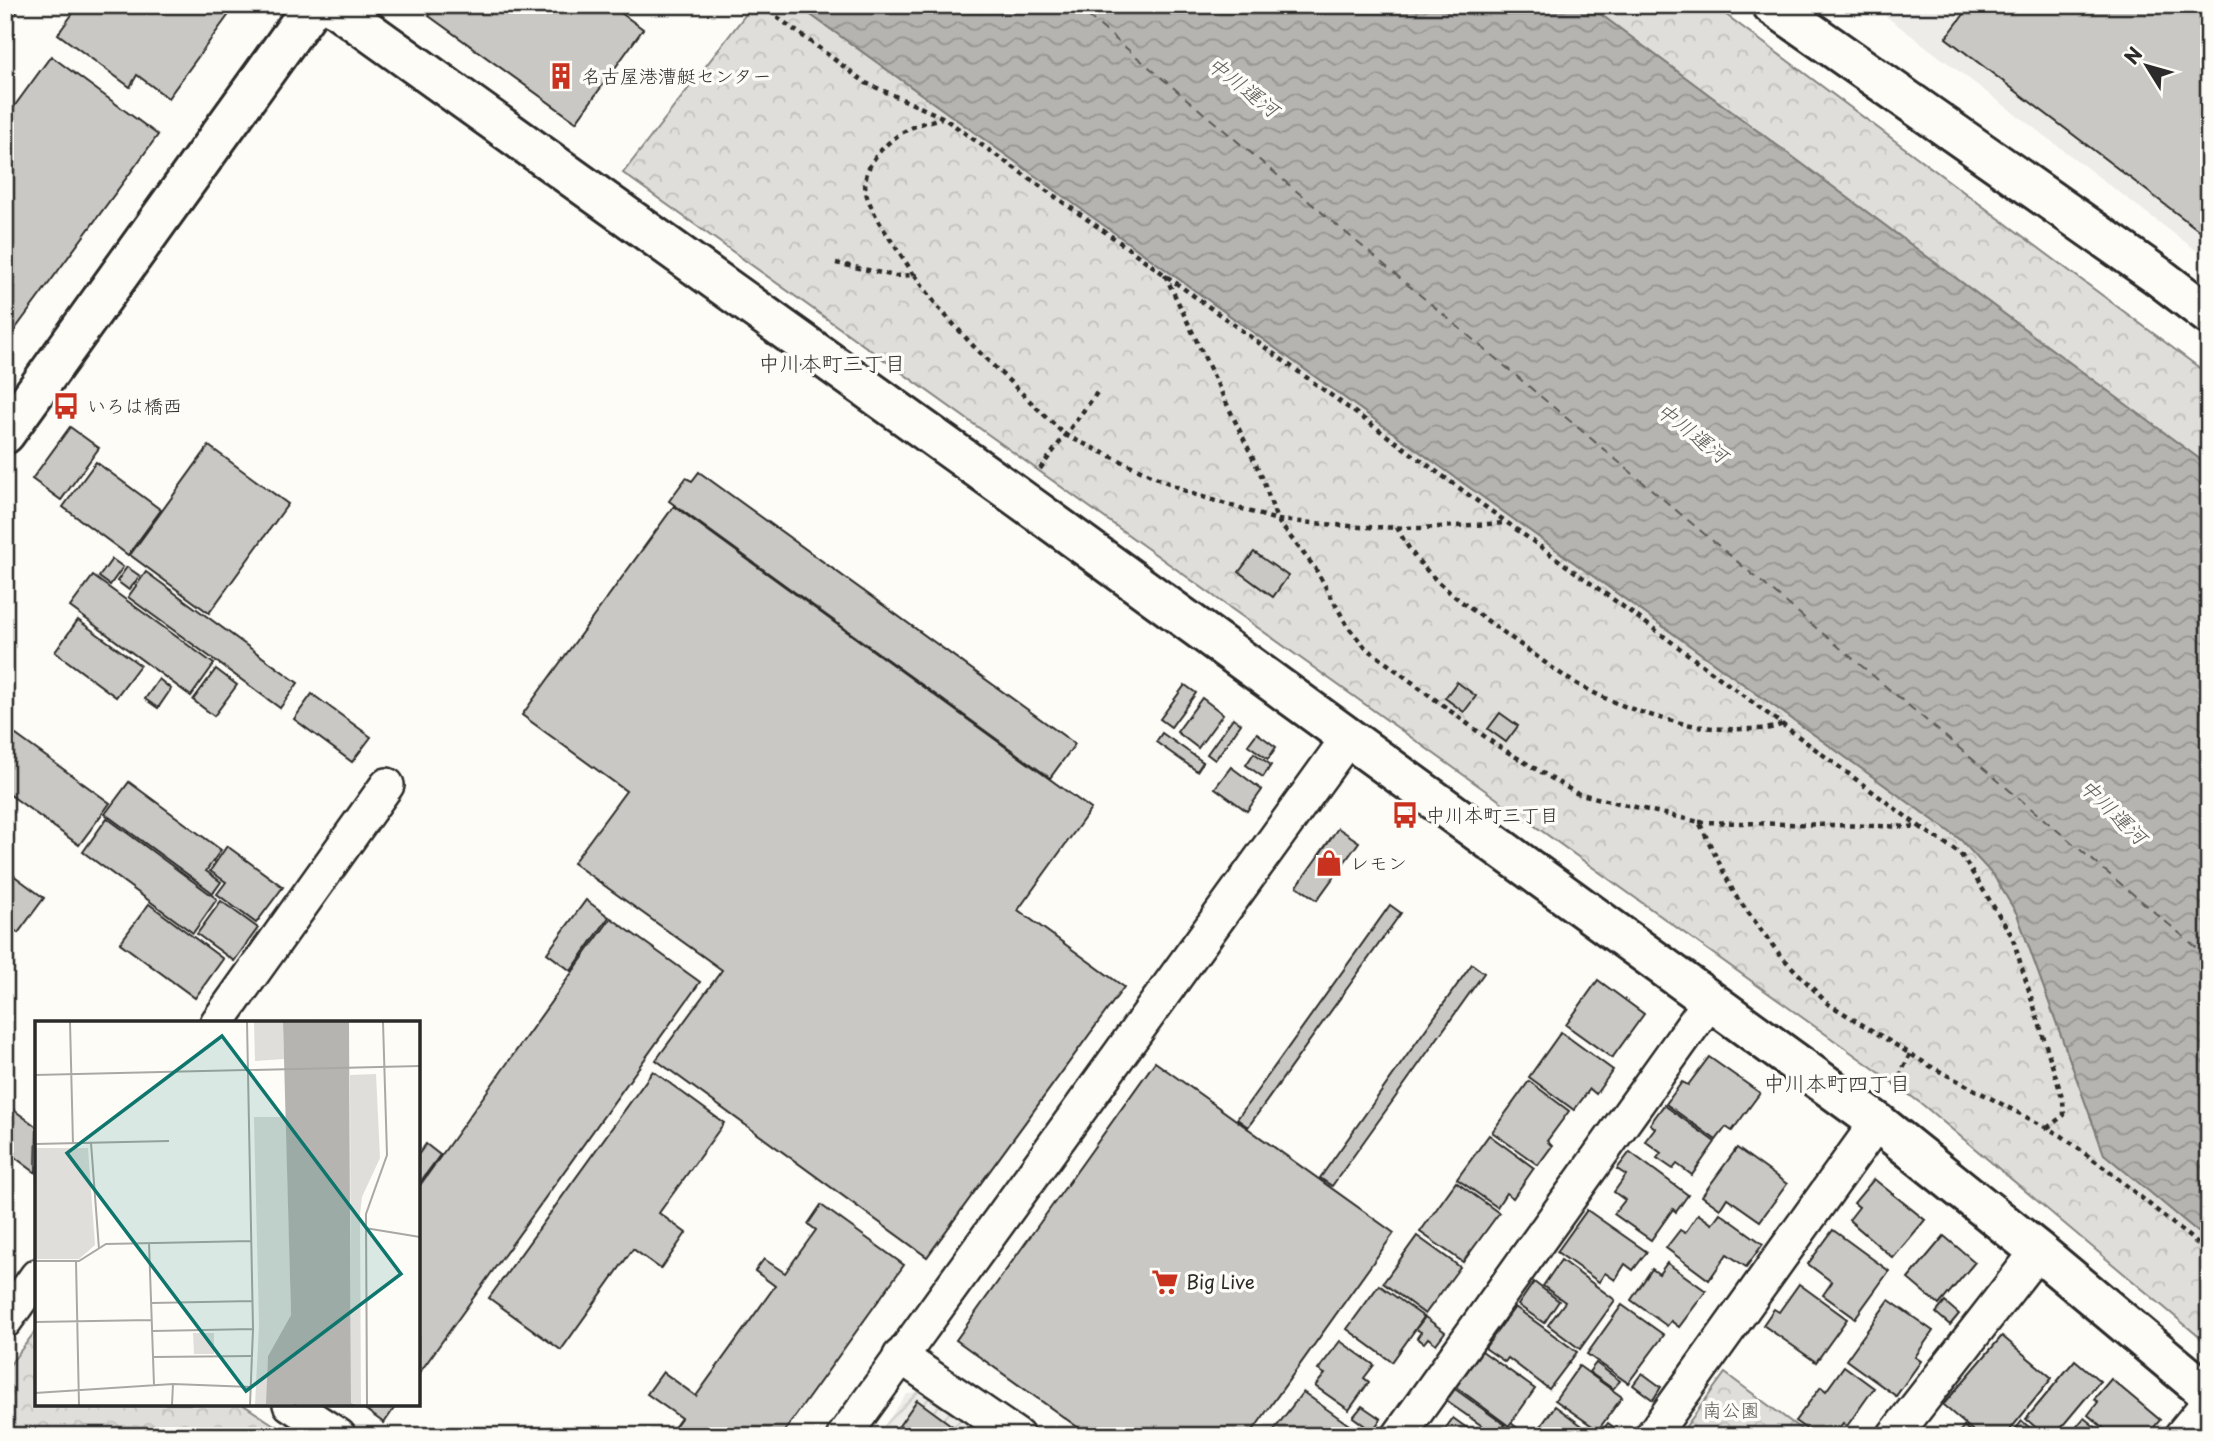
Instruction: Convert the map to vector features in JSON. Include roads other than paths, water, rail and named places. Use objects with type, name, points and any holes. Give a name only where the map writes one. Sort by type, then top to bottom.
[{"type":"street","points":[[5,434],[313,5]]},
{"type":"street","points":[[332,5],[1019,498],[1877,1122],[2038,1251],[2209,1394]]},
{"type":"street","points":[[1781,8],[2209,315]]},
{"type":"street","points":[[844,1436],[1348,738]]},
{"type":"street","points":[[218,1021],[387,785]]},
{"type":"street","points":[[1399,1436],[1710,1001]]},
{"type":"street","points":[[1652,1436],[1877,1122]]},
{"type":"street","points":[[1894,1436],[2038,1251]]},
{"type":"street","points":[[5,1321],[35,1279]]},
{"type":"street","points":[[900,1356],[1017,1436]]},
{"type":"street","points":[[2181,1436],[2209,1402]]},
{"type":"street","points":[[293,1406],[339,1436]]},
{"type":"water","name":"中川運河","points":[[797,5],[1588,5],[2209,466],[2209,1241],[2104,1154],[2017,914],[1994,876],[1961,840]]},
{"type":"place","name":"名古屋港漕艇センター","points":[[561,76]]},
{"type":"place","name":"いろは橋西","points":[[66,406]]},
{"type":"place","name":"中川本町三丁目","points":[[1405,815]]},
{"type":"place","name":"レモン","points":[[1329,863]]},
{"type":"place","name":"Big Live","points":[[1165,1282]]},
{"type":"district","name":"中川本町三丁目","points":[[832,364]]},
{"type":"district","name":"中川本町四丁目","points":[[1837,1084]]},
{"type":"park label","name":"南公園","points":[[1731,1410]]}]
